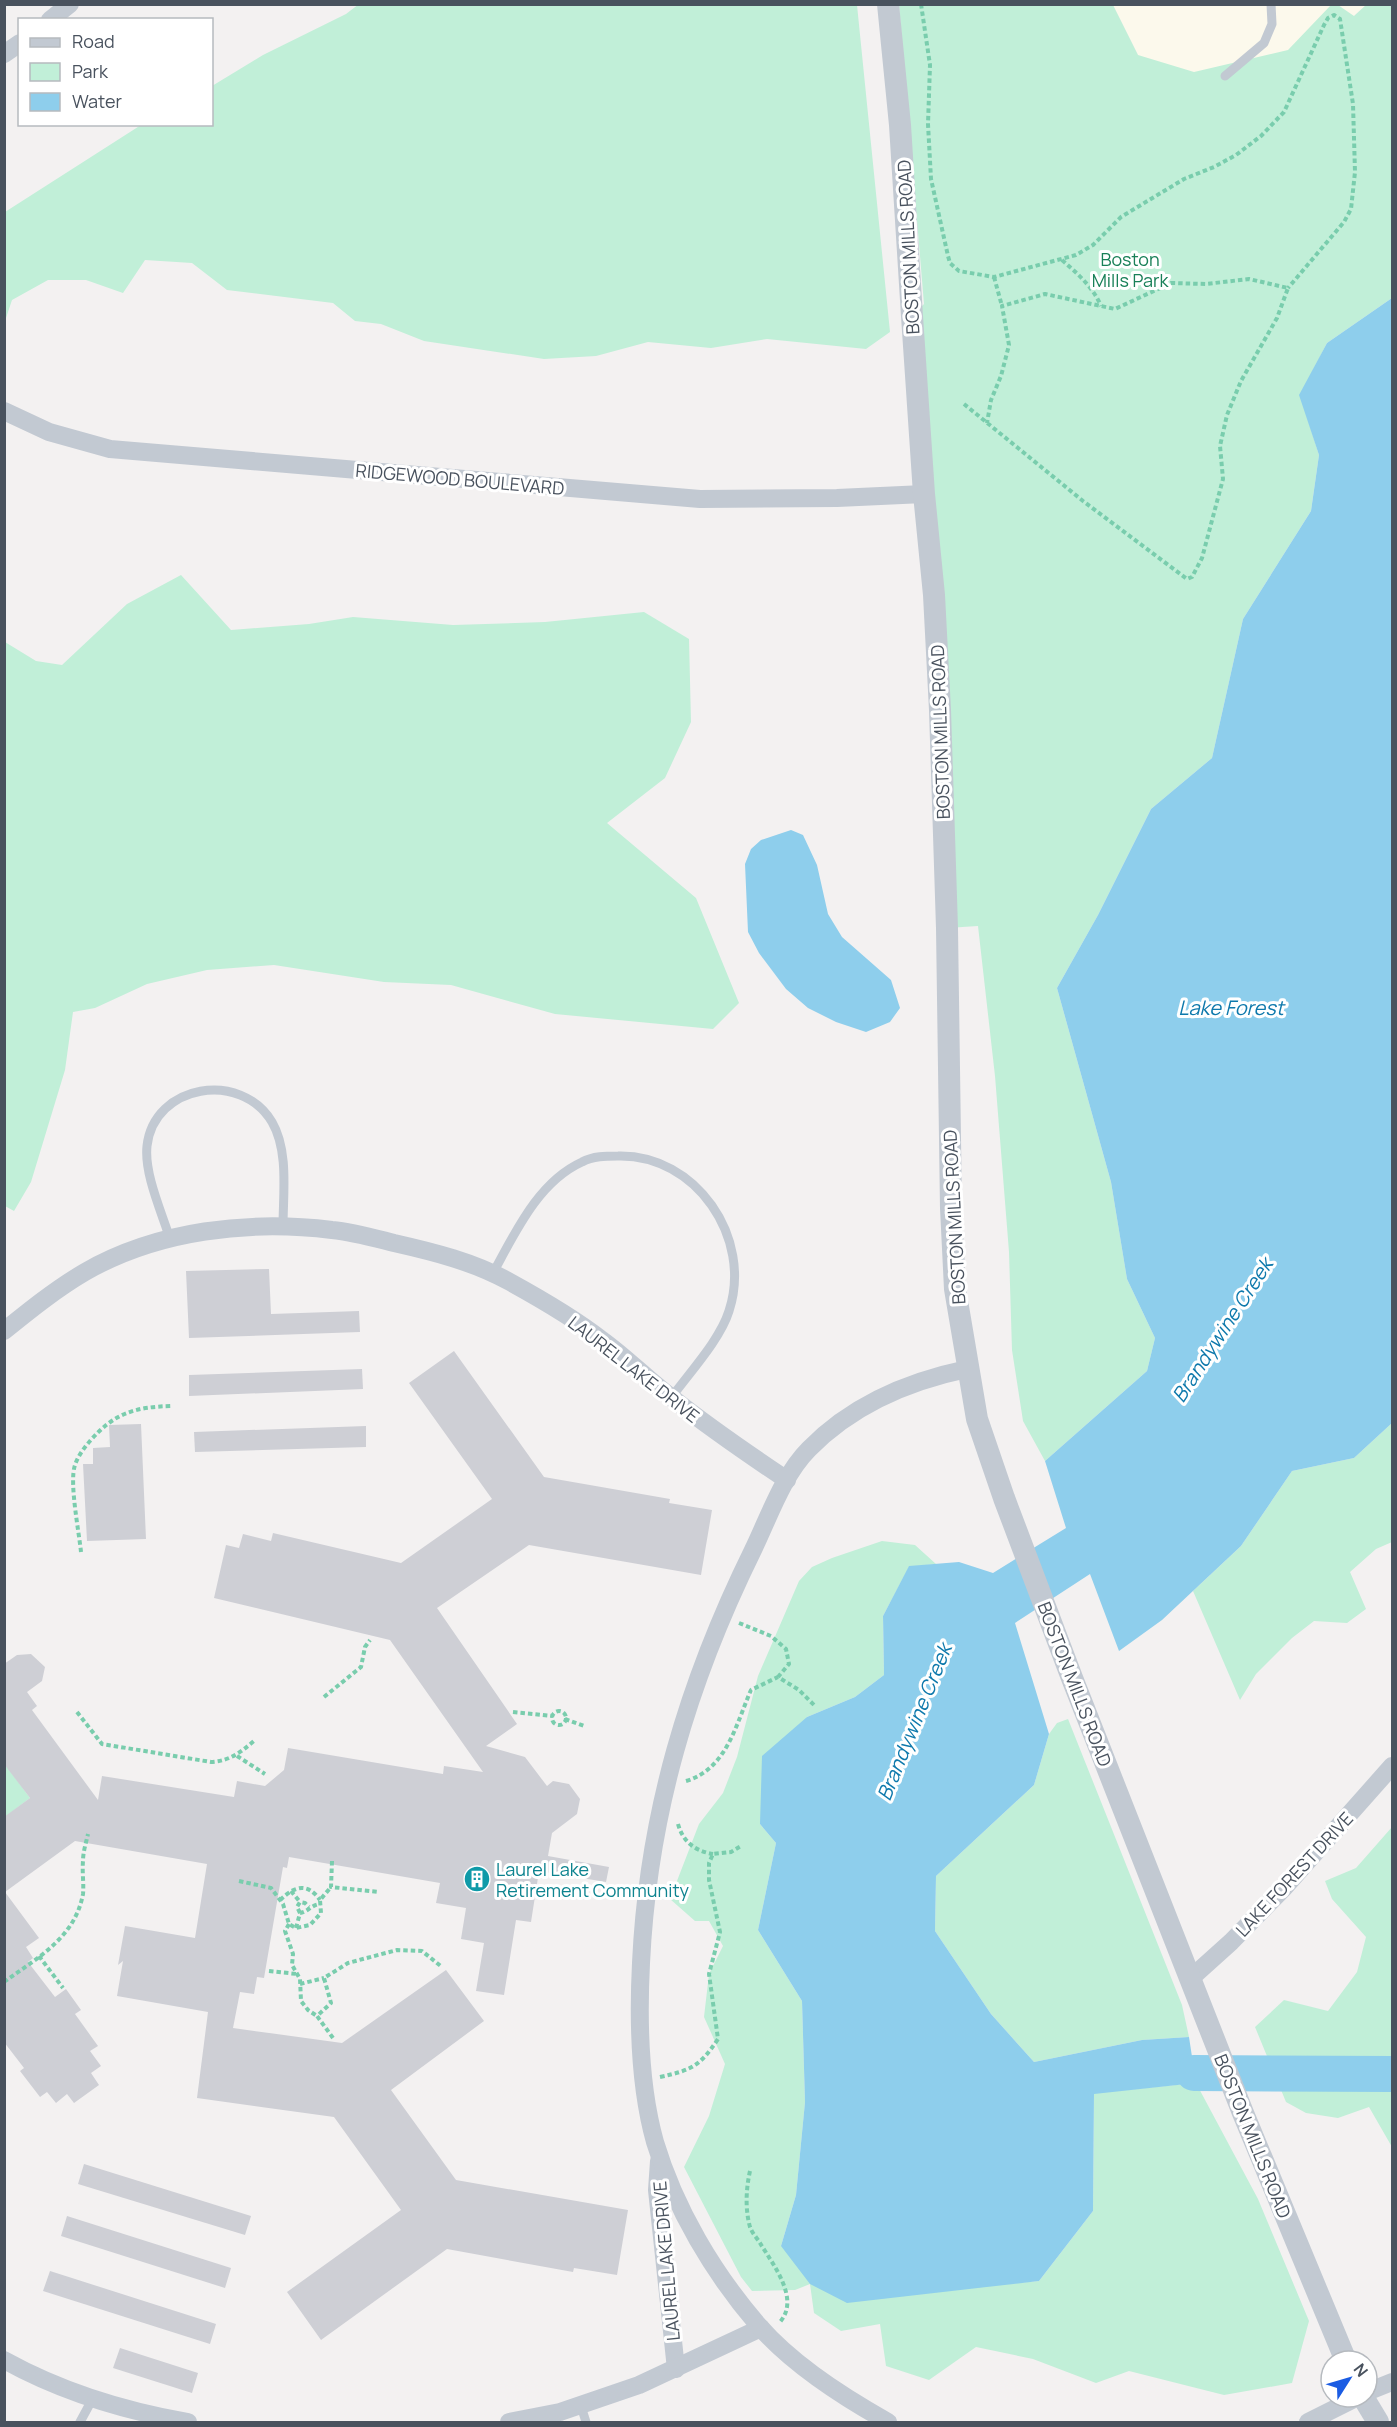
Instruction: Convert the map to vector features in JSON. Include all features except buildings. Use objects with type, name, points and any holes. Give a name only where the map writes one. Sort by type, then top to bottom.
[{"type":"street","points":[[52,18],[70,4]]},
{"type":"street","name":"BOSTON MILLS ROAD","points":[[888,4],[900,125],[924,494],[934,595],[947,928],[954,1278],[977,1419],[1004,1498],[1072,1678],[1232,2083],[1341,2349]]},
{"type":"street","points":[[4,54],[18,44]]},
{"type":"street","name":"RIDGEWOOD BOULEVARD","points":[[4,411],[50,432],[110,449],[700,499],[826,498],[924,494]]},
{"type":"street","name":"LAUREL LAKE DRIVE","points":[[4,1331],[60,1287],[87,1271],[130,1252],[171,1239],[247,1227],[332,1230],[359,1234],[423,1250],[493,1273],[542,1301],[601,1338],[671,1398],[723,1437],[787,1480]]},
{"type":"street","name":"LAUREL LAKE DRIVE","points":[[877,2420],[816,2377],[764,2331],[714,2265],[691,2227],[659,2154],[645,2080],[640,2022],[642,1933],[648,1874],[664,1788],[685,1712],[721,1617],[787,1480],[808,1450],[848,1417],[879,1397],[938,1375],[968,1369]]},
{"type":"street","name":"LAKE FOREST DRIVE","points":[[1191,1978],[1232,1942],[1283,1889],[1392,1766]]},
{"type":"street","name":"LAUREL LAKE DRIVE","points":[[659,2154],[657,2190],[676,2369]]},
{"type":"street","name":"LAUREL LAKE DRIVE","points":[[509,2422],[560,2412],[584,2414],[639,2385],[764,2331]]},
{"type":"street","points":[[4,2360],[28,2373],[93,2398],[188,2422]]},
{"type":"street","points":[[1308,2422],[1334,2409]]},
{"type":"street","points":[[1370,2409],[1378,2422]]},
{"type":"lane","points":[[1225,76],[1264,43],[1272,24],[1271,4]]},
{"type":"lane","points":[[171,1239],[148,1170],[146,1149],[148,1136],[160,1114],[170,1104],[187,1095],[206,1090],[221,1089],[246,1097],[256,1104],[272,1122],[281,1154],[283,1227]]},
{"type":"lane","points":[[493,1273],[529,1210],[566,1171],[584,1161],[602,1156],[636,1157],[658,1161],[685,1177],[707,1198],[724,1230],[734,1260],[734,1286],[729,1313],[716,1336],[671,1398]]},
{"type":"lane","points":[[80,2422],[93,2398]]},
{"type":"path","points":[[921,4],[930,65],[928,124],[931,179],[950,263],[959,271],[994,277],[1076,255],[1093,245],[1121,217],[1153,196],[1236,155],[1261,136],[1284,112],[1324,25],[1328,18],[1334,15],[1340,19],[1353,104],[1355,172],[1351,209],[1344,222],[1288,288],[1277,318],[1241,381],[1227,416],[1220,446],[1223,479],[1202,558],[1192,577],[1187,579],[1083,501],[964,404]]},
{"type":"path","points":[[1062,259],[1086,283],[1101,306]]},
{"type":"path","points":[[987,423],[991,400],[1001,376],[1009,345],[994,277]]},
{"type":"path","points":[[1002,306],[1045,294],[1115,309],[1171,283],[1206,284],[1249,279],[1288,288]]},
{"type":"path","points":[[81,1552],[74,1482],[75,1466],[84,1448],[104,1425],[120,1414],[171,1406]]},
{"type":"path","points":[[664,1788],[693,1779],[714,1765],[727,1749],[752,1690],[778,1677],[789,1664],[786,1649],[771,1636],[721,1617]]},
{"type":"path","points":[[324,1697],[361,1667],[365,1647],[370,1640]]},
{"type":"path","points":[[778,1677],[799,1690],[814,1705]]},
{"type":"path","points":[[556,1711],[560,1711],[564,1713],[566,1719],[558,1724],[553,1721],[553,1716],[556,1711]]},
{"type":"path","points":[[77,1712],[102,1744],[211,1762],[223,1762],[237,1756],[255,1740]]},
{"type":"path","points":[[513,1712],[553,1716]]},
{"type":"path","points":[[566,1719],[584,1726]]},
{"type":"path","points":[[237,1756],[265,1774]]},
{"type":"path","points":[[677,1822],[689,1845],[701,1852],[713,1854],[731,1852],[741,1846]]},
{"type":"path","points":[[4,1982],[60,1941],[71,1928],[80,1908],[83,1891],[82,1859],[88,1834]]},
{"type":"path","points":[[645,2080],[687,2071],[706,2056],[718,2039],[710,1974],[720,1932],[709,1880],[709,1863],[713,1854]]},
{"type":"path","points":[[300,1913],[320,1902],[331,1887],[332,1861]]},
{"type":"path","points":[[239,1881],[271,1888],[280,1900],[289,1924],[296,1928],[310,1925],[321,1913],[320,1902],[314,1891],[304,1887],[280,1900]]},
{"type":"path","points":[[331,1887],[379,1892]]},
{"type":"path","points":[[291,1892],[300,1902],[309,1907]]},
{"type":"path","points":[[296,1928],[300,1913],[297,1907],[300,1902]]},
{"type":"path","points":[[289,1924],[285,1931],[293,1954],[292,1965],[300,1984],[301,2001],[317,2016],[333,2038]]},
{"type":"path","points":[[300,1984],[324,1978],[348,1963],[398,1950],[422,1950],[442,1967]]},
{"type":"path","points":[[39,1956],[63,1988]]},
{"type":"path","points":[[269,1971],[297,1974]]},
{"type":"path","points":[[317,2016],[331,2003],[324,1978]]},
{"type":"path","points":[[750,2171],[747,2202],[750,2228],[784,2286],[789,2304],[786,2315],[764,2331]]},
{"type":"shaded area","points":[[1113,5],[1366,5],[1281,80],[1170,119]]},
{"type":"green space","points":[[359,4],[857,5],[890,332],[866,349],[767,339],[711,348],[648,342],[596,356],[544,359],[424,341],[381,324],[355,321],[333,303],[227,290],[192,263],[145,260],[123,293],[86,280],[48,280],[12,300],[5,321],[5,212],[139,126],[213,126],[213,85],[263,55],[346,14]]},
{"type":"green space","name":"Boston Mills Park","points":[[899,5],[1113,5],[1138,55],[1194,72],[1288,50],[1331,5],[1338,5],[1354,16],[1366,5],[1392,5],[1392,298],[1327,343],[1300,395],[1319,455],[1311,511],[1243,619],[1212,758],[1151,809],[1098,915],[1057,988],[1111,1182],[1127,1279],[1155,1338],[1147,1371],[1045,1461],[1023,1421],[1012,1350],[1009,1252],[995,1076],[978,926],[947,928],[912,316],[924,304]]},
{"type":"green space","points":[[181,575],[231,630],[309,624],[353,617],[453,625],[545,622],[644,612],[689,639],[691,722],[665,778],[607,823],[696,898],[739,1003],[713,1029],[555,1014],[451,985],[384,982],[274,965],[207,970],[147,984],[95,1008],[73,1012],[65,1070],[31,1182],[14,1211],[5,1206],[5,642],[36,661],[62,665],[127,604]]},
{"type":"green space","points":[[1392,1423],[1392,1542],[1376,1549],[1350,1572],[1366,1609],[1347,1623],[1314,1621],[1292,1638],[1256,1674],[1240,1700],[1193,1591],[1241,1546],[1292,1471],[1354,1458]]},
{"type":"green space","points":[[882,1541],[915,1545],[936,1564],[909,1567],[883,1616],[884,1675],[855,1697],[807,1717],[760,1824],[776,1843],[758,1930],[802,2001],[805,2102],[796,2195],[781,2246],[974,2287],[1039,2281],[1093,2211],[1094,2093],[1196,2083],[1258,2199],[1309,2321],[1292,2383],[1224,2395],[1129,2371],[1096,2383],[1033,2359],[976,2347],[929,2380],[886,2366],[880,2324],[841,2331],[814,2313],[810,2284],[795,2290],[752,2291],[741,2277],[684,2167],[709,2116],[725,2064],[704,2017],[709,1974],[723,1946],[709,1921],[695,1921],[670,1899],[699,1824],[723,1793],[737,1757],[758,1676],[799,1581],[812,1567]]},
{"type":"green space","points":[[1068,1719],[1182,2005],[1189,2037],[1142,2040],[1034,2062],[991,2014],[935,1931],[936,1876],[1034,1785],[1049,1734],[1057,1723]]},
{"type":"green space","points":[[5,1764],[30,1798],[5,1817]]},
{"type":"green space","points":[[1392,1827],[1392,2147],[1369,2107],[1338,2118],[1306,2113],[1286,2102],[1255,2027],[1284,2000],[1328,2011],[1357,1972],[1366,1937],[1332,1899],[1325,1881],[1356,1868]]},
{"type":"water","name":"Lake Forest","points":[[1392,298],[1392,1423],[1354,1458],[1292,1471],[1241,1546],[1162,1620],[1119,1651],[1090,1574],[1015,1623],[1049,1734],[1034,1785],[936,1876],[935,1931],[991,2014],[1034,2062],[1142,2040],[1189,2037],[1196,2083],[1094,2094],[1093,2211],[1039,2281],[847,2303],[810,2284],[781,2246],[796,2195],[805,2102],[802,2001],[758,1930],[776,1843],[760,1824],[762,1756],[807,1717],[855,1697],[884,1675],[883,1616],[909,1566],[959,1562],[993,1573],[1066,1528],[1045,1461],[1147,1371],[1155,1338],[1127,1279],[1111,1182],[1057,988],[1098,915],[1151,809],[1212,758],[1243,619],[1311,511],[1319,455],[1299,395],[1327,343]]},
{"type":"water","points":[[791,830],[803,835],[817,865],[828,914],[842,937],[891,980],[900,1008],[890,1022],[866,1032],[836,1022],[808,1008],[786,989],[759,953],[748,932],[745,864],[751,849],[761,840]]},
{"type":"waterway","points":[[1194,2073],[1392,2074]]},
{"type":"place","name":"Laurel Lake Retirement Community","points":[[477,1879]]},
{"type":"water label","name":"Brandywine Creek","points":[[1222,1330]]},
{"type":"water label","name":"Brandywine Creek","points":[[914,1722]]}]
